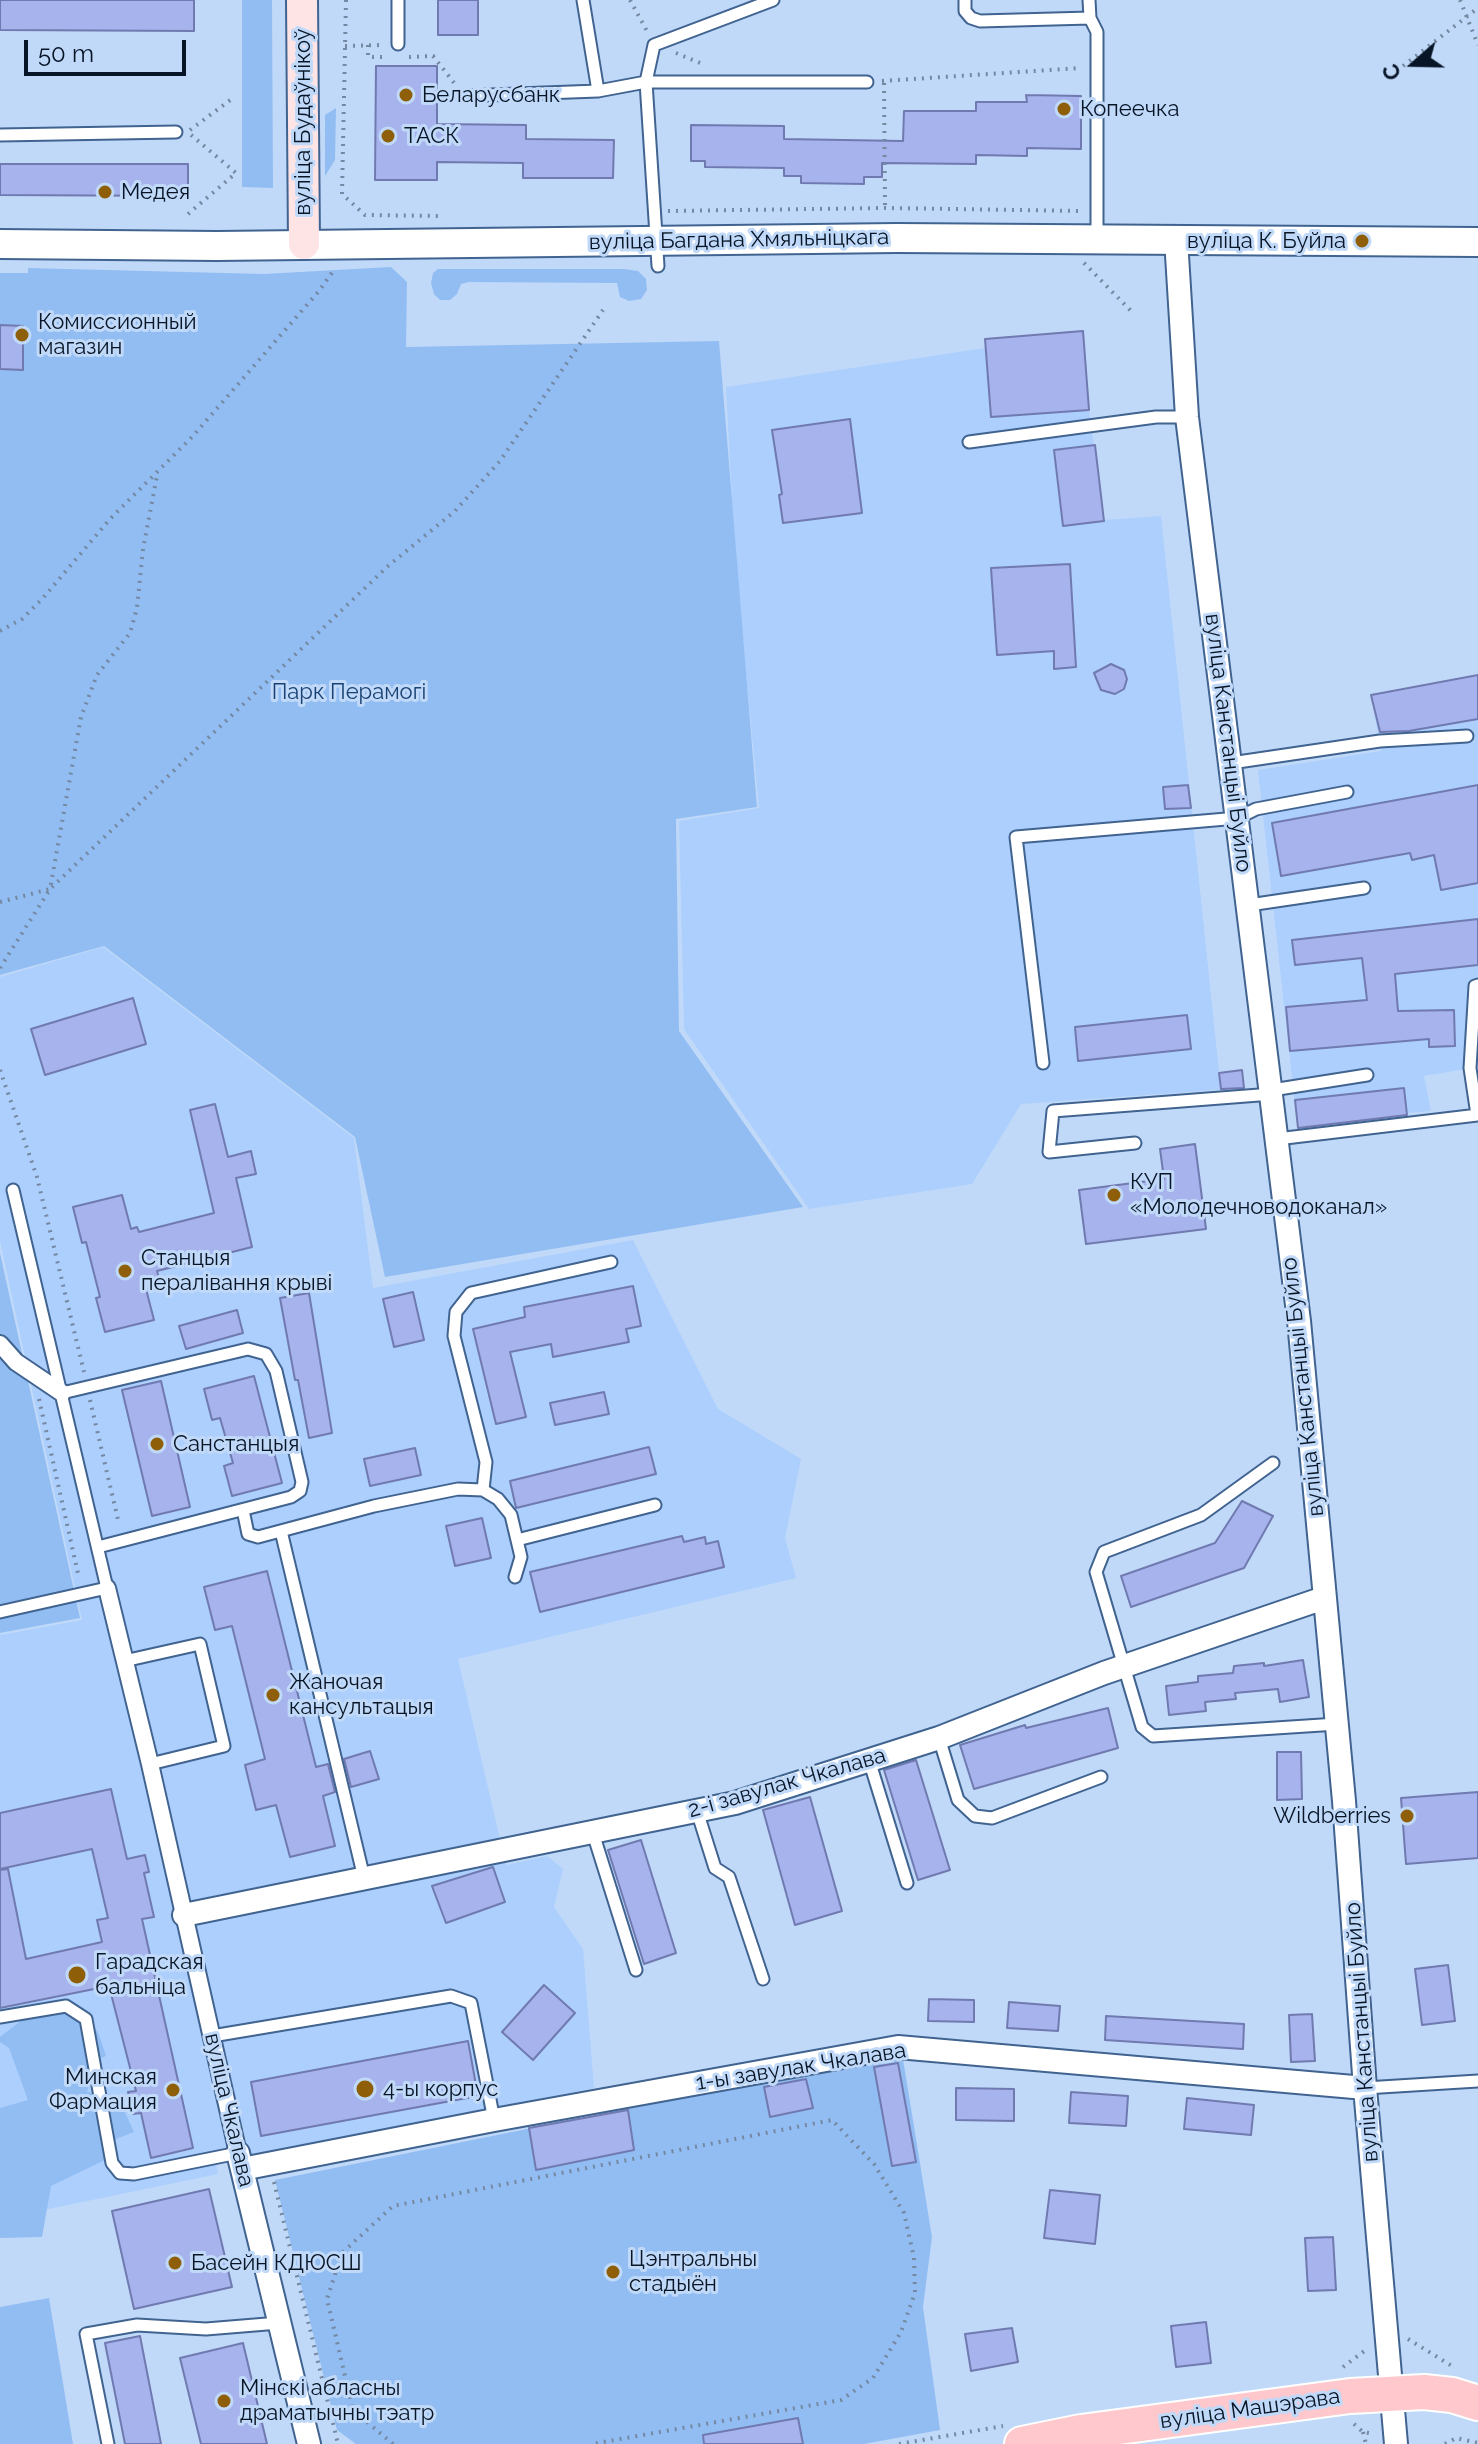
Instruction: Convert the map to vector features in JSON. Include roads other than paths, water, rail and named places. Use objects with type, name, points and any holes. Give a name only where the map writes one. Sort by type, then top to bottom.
[{"type":"main road","name":"вуліца Будаўнікоў","points":[[302,0],[304,244]]},
{"type":"main road","name":"вуліца Машэрава","points":[[1022,2444],[1083,2438],[1335,2398],[1392,2393],[1452,2395],[1471,2388]]},
{"type":"street","name":"вуліца Багдана Хмяльніцкага","points":[[0,244],[304,244],[656,253],[1090,250],[1176,239],[1478,242]]},
{"type":"street","name":"вуліца Канстанцыі Буйло","points":[[1176,239],[1187,417],[1299,1321],[1337,1724],[1396,2444]]},
{"type":"street","points":[[0,1344],[16,1362],[62,1393]]},
{"type":"street","name":"вуліца Чкалава","points":[[107,1588],[309,2444]]},
{"type":"street","name":"2-і завулак Чкалава","points":[[184,1915],[735,1803],[939,1738],[1104,1673],[1324,1598]]},
{"type":"street","name":"1-ы завулак Чкалава","points":[[240,2161],[269,2163],[898,2047],[1365,2088]]},
{"type":"lane","points":[[398,0],[398,44]]},
{"type":"lane","points":[[583,0],[598,91]]},
{"type":"lane","points":[[656,253],[646,82],[654,45],[773,0]]},
{"type":"lane","points":[[965,0],[965,11],[971,18],[980,21],[1090,18]]},
{"type":"lane","points":[[1089,0],[1090,18],[1097,32],[1097,207],[1090,250]]},
{"type":"lane","points":[[463,96],[598,91],[646,82],[867,82]]},
{"type":"lane","points":[[0,135],[176,132]]},
{"type":"lane","points":[[969,442],[1156,417],[1187,417]]},
{"type":"lane","points":[[1231,763],[1380,741],[1467,736]]},
{"type":"lane","points":[[1043,1063],[1016,837],[1238,818],[1256,809],[1347,792]]},
{"type":"lane","points":[[1249,905],[1364,888]]},
{"type":"lane","points":[[1277,1139],[1477,1115],[1470,1068],[1475,986],[1478,985]]},
{"type":"lane","points":[[1135,1143],[1049,1152],[1053,1111],[1272,1092],[1367,1075]]},
{"type":"lane","points":[[0,1612],[107,1588],[13,1190]]},
{"type":"lane","points":[[483,1490],[486,1462],[454,1336],[456,1312],[471,1293],[611,1262]]},
{"type":"lane","points":[[62,1393],[248,1349],[266,1354],[276,1371],[302,1482],[300,1491],[291,1497],[98,1547]]},
{"type":"lane","points":[[1273,1463],[1201,1515],[1104,1552],[1096,1572],[1142,1727],[1153,1736],[1337,1724]]},
{"type":"lane","points":[[243,1510],[248,1534],[258,1537],[374,1506],[458,1489],[483,1490],[498,1499],[511,1515],[521,1557],[515,1577]]},
{"type":"lane","points":[[517,1540],[655,1505]]},
{"type":"lane","points":[[281,1531],[364,1878]]},
{"type":"lane","points":[[124,1661],[200,1644],[224,1746],[150,1764]]},
{"type":"lane","points":[[939,1738],[958,1800],[975,1816],[992,1818],[1101,1777]]},
{"type":"lane","points":[[869,1760],[907,1883]]},
{"type":"lane","points":[[697,1811],[715,1868],[729,1877],[763,1979]]},
{"type":"lane","points":[[592,1830],[636,1970]]},
{"type":"lane","points":[[212,2036],[451,1996],[471,2003],[494,2120]]},
{"type":"lane","points":[[0,2017],[66,2006],[86,2019],[112,2163],[120,2173],[240,2161]]},
{"type":"lane","points":[[1365,2088],[1478,2081]]},
{"type":"lane","points":[[108,2444],[86,2334],[137,2325],[206,2329],[279,2323]]},
{"type":"place","name":"Беларусбанк","points":[[406,95]]},
{"type":"place","name":"Копеечка","points":[[1064,109]]},
{"type":"place","name":"ТАСК","points":[[388,136]]},
{"type":"place","name":"Медея","points":[[105,192]]},
{"type":"place","name":"вуліца К. Буйла","points":[[1362,241]]},
{"type":"place","name":"Комиссионный магазин","points":[[22,335]]},
{"type":"place","name":"КУП «Молодечноводоканал»","points":[[1114,1195]]},
{"type":"place","name":"Станцыя пералівання крыві","points":[[125,1271]]},
{"type":"place","name":"Санстанцыя","points":[[157,1444]]},
{"type":"place","name":"Жаночая кансультацыя","points":[[273,1695]]},
{"type":"place","name":"Wildberries","points":[[1407,1816]]},
{"type":"place","name":"Гарадская бальніца","points":[[77,1975]]},
{"type":"place","name":"4-ы корпус","points":[[365,2089]]},
{"type":"place","name":"Минская Фармация","points":[[173,2090]]},
{"type":"place","name":"Басейн КДЮСШ","points":[[175,2263]]},
{"type":"place","name":"Цэнтральны стадыён","points":[[613,2272]]},
{"type":"place","name":"Мінскі абласны драматычны тэатр","points":[[224,2401]]},
{"type":"park label","name":"Парк Перамогі","points":[[349,692]]}]
